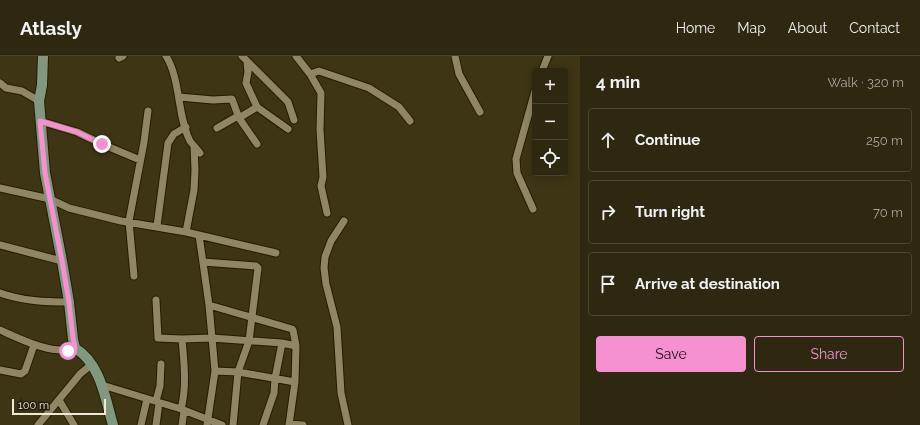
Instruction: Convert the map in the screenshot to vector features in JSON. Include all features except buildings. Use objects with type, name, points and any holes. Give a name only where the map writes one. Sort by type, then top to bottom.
[{"type":"street","points":[[43,56],[42,85],[39,101],[45,173],[69,302],[73,338],[75,348],[80,351],[96,370],[102,385],[113,425]]},
{"type":"street","points":[[166,56],[169,60],[190,140],[200,153]]},
{"type":"street","points":[[296,56],[310,74],[321,93],[320,130],[323,177],[321,186],[327,213]]},
{"type":"street","points":[[455,56],[459,74],[480,112]]},
{"type":"street","points":[[543,68],[548,56]]},
{"type":"street","points":[[244,59],[248,72],[246,82],[257,107],[288,129]]},
{"type":"street","points":[[244,59],[288,102],[294,120]]},
{"type":"street","points":[[310,74],[319,72],[369,88],[399,107],[410,121]]},
{"type":"street","points":[[0,83],[6,88],[22,91],[39,101]]},
{"type":"street","points":[[179,97],[213,100],[232,99],[239,117],[257,144]]},
{"type":"street","points":[[532,102],[516,159],[517,173],[533,209]]},
{"type":"street","points":[[217,128],[257,107]]},
{"type":"street","points":[[134,276],[129,221],[148,111]]},
{"type":"street","points":[[40,121],[77,132],[140,160]]},
{"type":"street","points":[[157,226],[168,143],[174,134],[186,127]]},
{"type":"street","points":[[186,232],[194,190],[194,146]]},
{"type":"street","points":[[0,188],[50,199],[75,209],[121,221],[157,226],[276,253]]},
{"type":"street","points":[[344,221],[331,241],[325,257],[324,268],[326,284],[337,327],[340,393],[348,425]]},
{"type":"street","points":[[199,235],[210,305],[215,371],[208,422]]},
{"type":"street","points":[[0,244],[62,261]]},
{"type":"street","points":[[203,262],[256,266],[258,268],[248,341],[238,372],[233,425]]},
{"type":"street","points":[[0,293],[14,298],[44,302],[69,302]]},
{"type":"street","points":[[156,300],[158,338],[212,338],[282,343],[296,346]]},
{"type":"street","points":[[210,305],[292,328],[296,346],[295,382],[289,424],[303,425]]},
{"type":"street","points":[[0,330],[34,345],[68,351],[75,348]]},
{"type":"street","points":[[182,339],[185,386],[182,425]]},
{"type":"street","points":[[263,425],[274,393],[275,379],[282,343]]},
{"type":"street","points":[[0,370],[21,374],[25,371],[34,345]]},
{"type":"street","points":[[38,425],[80,374],[92,364]]},
{"type":"street","points":[[156,425],[161,364]]},
{"type":"street","points":[[215,371],[238,372],[295,382]]},
{"type":"street","points":[[102,385],[183,410],[208,422],[222,425]]},
{"type":"street","points":[[141,425],[147,399]]},
{"type":"street","points":[[59,400],[74,425]]},
{"type":"route","points":[[68,351],[75,348],[62,261],[45,173],[40,121],[77,132],[102,144]]}]
